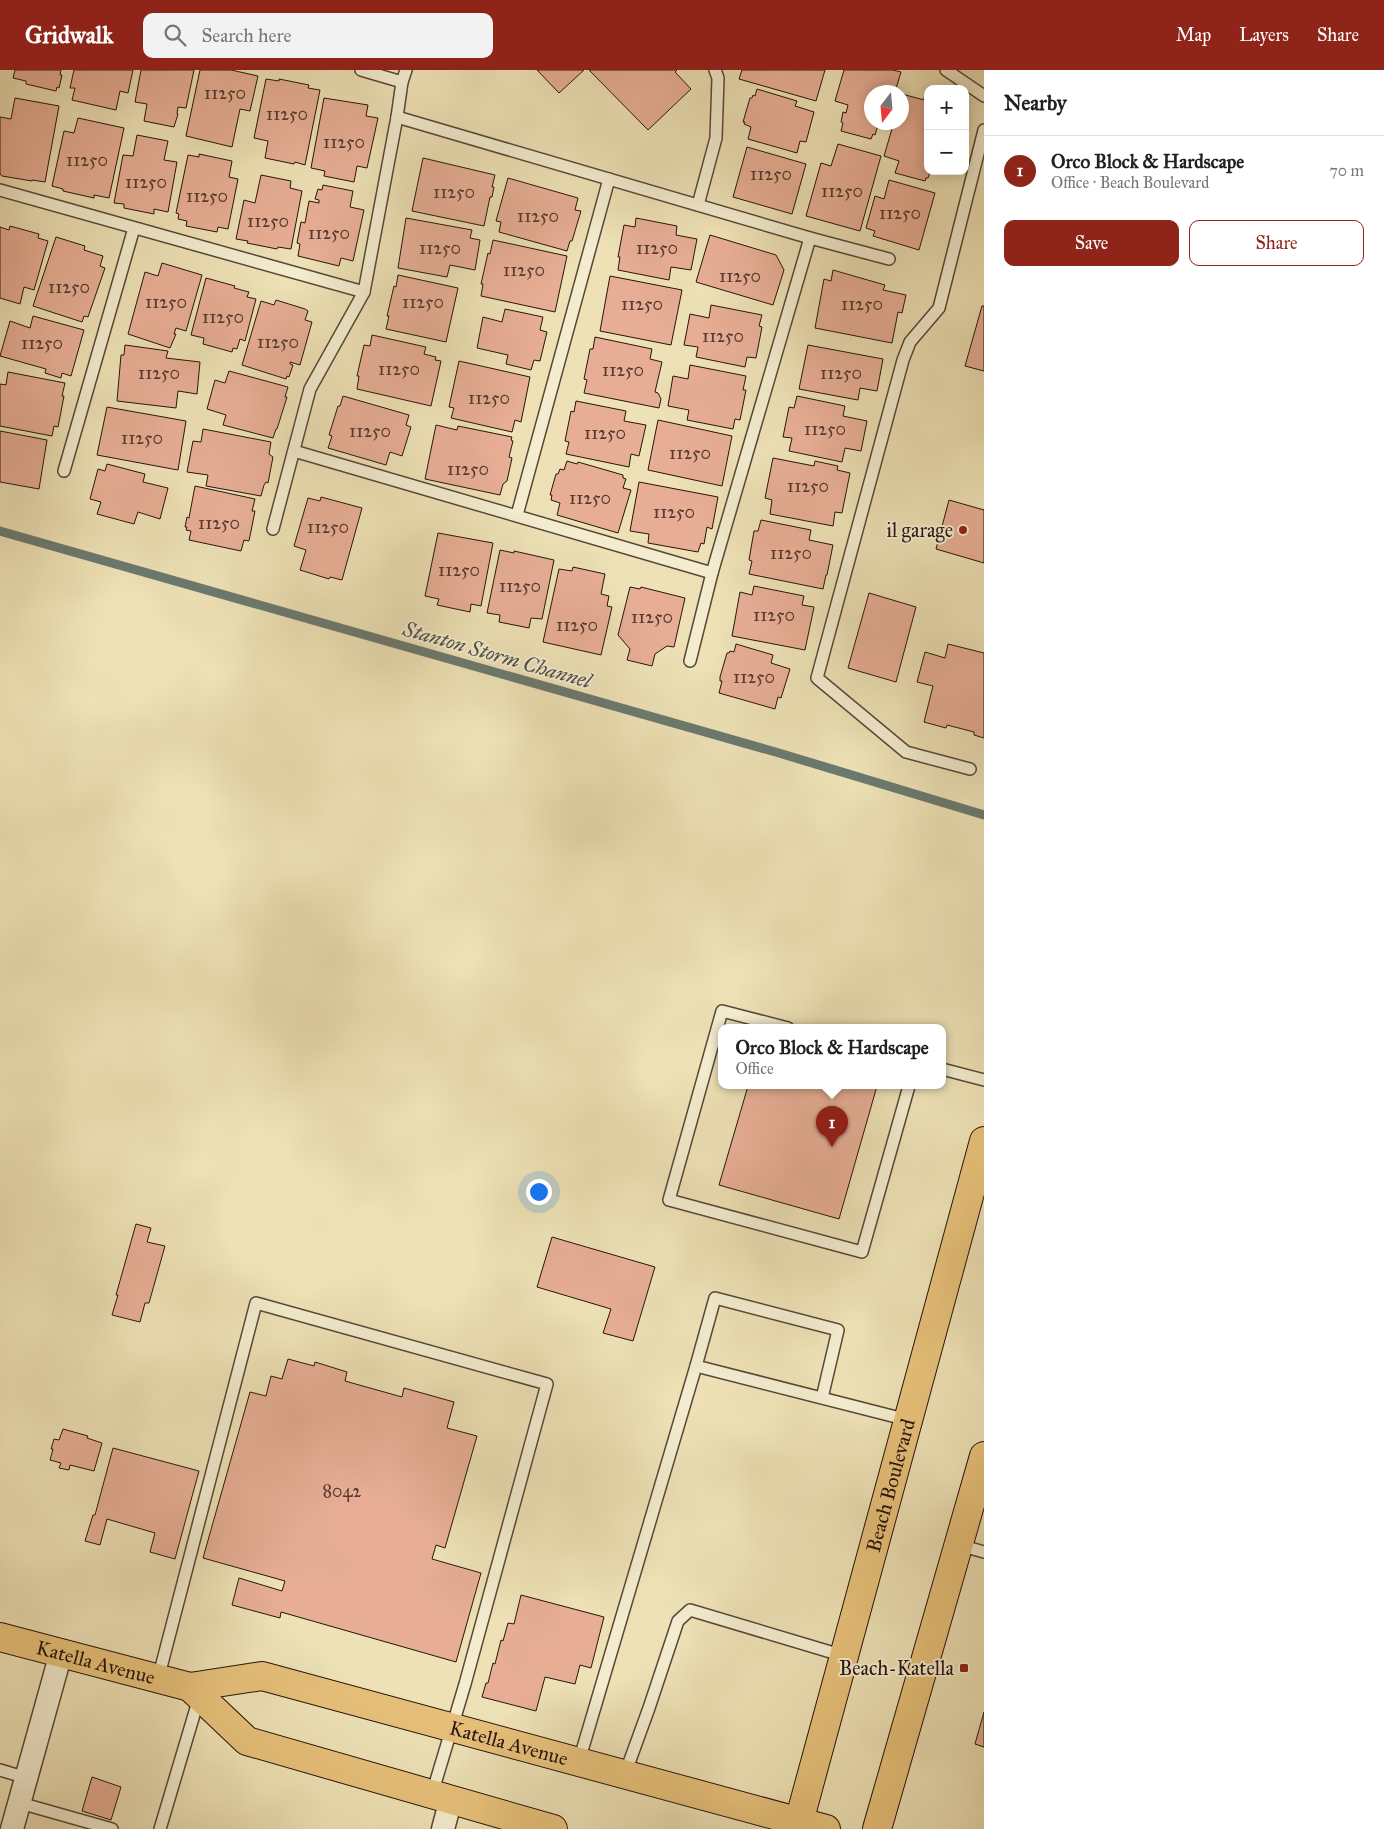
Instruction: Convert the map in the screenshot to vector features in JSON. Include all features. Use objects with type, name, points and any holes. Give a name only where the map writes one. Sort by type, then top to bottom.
[{"type":"main road","name":"Beach Boulevard","points":[[798,1825],[984,1141]]},
{"type":"main road","points":[[877,1829],[971,1548],[984,1456]]},
{"type":"main road","name":"Katella Avenue","points":[[0,1637],[158,1679],[195,1692],[247,1741],[553,1829]]},
{"type":"main road","name":"Katella Avenue","points":[[195,1692],[262,1676],[625,1774],[798,1825],[826,1829]]},
{"type":"street","points":[[12,1829],[61,1653]]},
{"type":"street","points":[[441,1796],[442,1829]]},
{"type":"lane","points":[[361,70],[402,82]]},
{"type":"lane","points":[[273,528],[310,390],[364,292],[398,117],[402,82],[406,70]]},
{"type":"lane","points":[[698,205],[716,138],[718,78],[715,70]]},
{"type":"lane","points":[[946,70],[984,96]]},
{"type":"lane","points":[[398,117],[810,238],[889,259]]},
{"type":"lane","points":[[970,769],[906,752],[817,678],[903,360],[910,342],[940,308],[979,175],[984,130]]},
{"type":"lane","points":[[517,515],[609,179]]},
{"type":"lane","points":[[0,190],[364,292]]},
{"type":"lane","points":[[64,470],[134,228]]},
{"type":"lane","points":[[690,661],[712,573],[810,238]]},
{"type":"lane","points":[[294,451],[712,573]]},
{"type":"lane","points":[[718,1024],[722,1011],[772,1024]]},
{"type":"lane","points":[[718,1025],[669,1200],[862,1252],[907,1089]]},
{"type":"lane","points":[[946,1070],[984,1080]]},
{"type":"lane","points":[[578,1761],[696,1366],[714,1298],[838,1330],[822,1398]]},
{"type":"lane","points":[[158,1679],[256,1303],[547,1384],[452,1727],[441,1796]]},
{"type":"lane","points":[[696,1366],[908,1420]]},
{"type":"lane","points":[[625,1774],[650,1708],[678,1622],[690,1610],[844,1656]]},
{"type":"lane","points":[[160,1829],[195,1692]]},
{"type":"lane","points":[[0,1770],[27,1778]]},
{"type":"lane","points":[[20,1804],[112,1829]]},
{"type":"building","points":[[15,70],[61,70],[60,75],[62,75],[59,88],[57,87],[56,91],[26,84],[26,81],[13,78]]},
{"type":"building","points":[[74,70],[133,70],[128,93],[120,91],[116,110],[72,100],[75,88],[70,88]]},
{"type":"building","points":[[141,70],[194,70],[186,108],[178,107],[174,127],[144,121],[147,104],[135,102]]},
{"type":"building","points":[[200,70],[231,70],[258,76],[250,111],[240,109],[232,147],[186,136]]},
{"type":"building","points":[[537,70],[584,70],[559,93]]},
{"type":"building","points":[[589,70],[677,70],[675,72],[691,89],[648,130]]},
{"type":"building","points":[[742,70],[825,70],[816,101],[739,79]]},
{"type":"building","points":[[844,70],[893,70],[901,72],[897,85],[864,85],[864,130],[876,130],[871,139],[841,131],[843,112],[846,113],[848,105],[835,101]]},
{"type":"building","points":[[266,79],[279,81],[279,79],[309,85],[308,88],[320,90],[305,165],[265,158],[268,141],[254,138]]},
{"type":"building","points":[[757,89],[797,101],[795,106],[814,112],[806,142],[800,141],[797,153],[748,139],[751,127],[743,122],[750,98],[753,95],[755,96]]},
{"type":"building","points":[[909,96],[924,100],[924,175],[929,175],[928,178],[925,181],[895,173],[899,161],[884,156],[892,130],[909,130]]},
{"type":"building","points":[[15,98],[59,106],[45,182],[2,176],[0,174],[0,117],[11,119]]},
{"type":"building","points":[[324,98],[368,105],[366,116],[378,118],[367,168],[357,166],[354,182],[324,176],[325,171],[311,168]]},
{"type":"building","points":[[78,118],[124,128],[109,198],[94,195],[94,198],[63,191],[63,189],[52,186],[64,131],[74,133]]},
{"type":"building","points":[[137,135],[168,141],[164,160],[177,162],[168,212],[154,209],[154,214],[124,208],[124,204],[114,203],[123,155],[133,156]]},
{"type":"building","points":[[838,144],[881,156],[860,231],[806,216],[821,163],[831,166]]},
{"type":"building","points":[[747,147],[806,164],[792,214],[733,197]]},
{"type":"building","points":[[199,154],[232,161],[229,177],[238,179],[228,229],[218,227],[217,232],[186,226],[187,221],[178,219],[179,214],[176,213],[188,155],[199,157]]},
{"type":"building","points":[[423,158],[495,175],[492,197],[490,197],[484,226],[412,211]]},
{"type":"building","points":[[261,175],[291,181],[290,188],[302,191],[291,249],[278,247],[277,249],[236,239],[244,200],[255,203]]},
{"type":"building","points":[[508,178],[578,198],[575,210],[581,211],[567,251],[499,232],[501,222],[496,221]]},
{"type":"building","points":[[889,180],[935,193],[919,250],[873,236],[875,231],[866,228],[875,196],[884,199]]},
{"type":"building","points":[[323,185],[353,191],[350,207],[364,210],[353,261],[341,258],[339,266],[298,256],[300,244],[297,243],[301,222],[305,223],[309,201],[319,203],[319,200],[315,199],[318,189],[322,190]]},
{"type":"building","points":[[406,218],[472,230],[470,238],[480,240],[475,270],[450,265],[447,277],[398,268]]},
{"type":"building","points":[[636,218],[677,226],[676,235],[697,239],[691,270],[671,267],[669,280],[618,270],[620,257],[618,257],[624,225],[635,227]]},
{"type":"building","points":[[10,226],[39,234],[38,238],[48,241],[34,290],[24,287],[20,304],[0,298],[0,227],[9,230]]},
{"type":"building","points":[[710,235],[776,255],[784,270],[773,305],[696,282]]},
{"type":"building","points":[[56,237],[85,246],[84,250],[103,256],[100,266],[105,268],[88,317],[84,316],[82,322],[33,306]]},
{"type":"building","points":[[493,240],[567,256],[555,312],[481,296],[483,284],[481,284]]},
{"type":"building","points":[[162,263],[202,275],[186,331],[176,328],[174,334],[176,334],[170,348],[128,334],[145,272],[158,276]]},
{"type":"building","points":[[833,270],[885,285],[883,290],[906,295],[902,313],[898,312],[892,343],[815,328],[824,279],[831,281]]},
{"type":"building","points":[[398,275],[458,288],[446,342],[386,329],[389,316],[387,316]]},
{"type":"building","points":[[610,276],[682,290],[671,345],[600,331]]},
{"type":"building","points":[[206,278],[235,286],[234,288],[249,292],[247,297],[256,299],[245,341],[240,339],[237,349],[233,348],[232,352],[203,344],[204,338],[191,335]]},
{"type":"building","points":[[276,300],[305,309],[308,311],[305,320],[312,322],[300,365],[290,362],[293,365],[289,377],[287,376],[286,379],[242,365],[261,301],[274,305]]},
{"type":"building","points":[[711,305],[762,315],[759,326],[762,327],[756,358],[747,357],[745,367],[696,357],[698,347],[684,345],[690,314],[709,318]]},
{"type":"building","points":[[982,306],[984,306],[984,371],[965,366]]},
{"type":"building","points":[[505,309],[543,317],[540,330],[547,332],[540,361],[534,360],[531,370],[506,364],[508,355],[477,348],[483,317],[502,322]]},
{"type":"building","points":[[33,316],[84,330],[71,376],[62,373],[61,378],[45,373],[46,369],[0,356],[10,321],[30,328]]},
{"type":"building","points":[[372,335],[426,347],[424,354],[436,357],[435,360],[441,361],[431,406],[357,389],[359,376],[357,376],[364,345],[370,346]]},
{"type":"building","points":[[595,337],[652,349],[650,359],[662,362],[655,392],[658,393],[661,399],[659,408],[584,393],[587,380],[584,379],[590,349],[593,349]]},
{"type":"building","points":[[125,345],[168,351],[166,358],[200,362],[197,394],[178,391],[176,408],[117,401],[121,355],[124,355]]},
{"type":"building","points":[[808,345],[883,359],[877,391],[860,388],[858,400],[799,389]]},
{"type":"building","points":[[459,361],[530,377],[521,422],[515,420],[512,432],[451,418],[454,408],[449,407]]},
{"type":"building","points":[[690,365],[746,376],[743,390],[746,390],[740,420],[735,419],[733,429],[687,420],[689,410],[668,406],[673,376],[688,379]]},
{"type":"building","points":[[229,371],[288,387],[285,397],[287,397],[273,438],[223,425],[226,415],[207,409],[215,380],[225,383]]},
{"type":"building","points":[[8,372],[65,383],[58,427],[54,426],[52,436],[0,426],[0,384],[6,385]]},
{"type":"building","points":[[343,396],[409,415],[406,425],[411,427],[402,456],[390,452],[386,465],[328,448],[332,436],[329,435]]},
{"type":"building","points":[[797,396],[845,406],[843,416],[867,421],[861,451],[845,448],[842,462],[789,451],[792,438],[783,437],[789,407],[794,408]]},
{"type":"building","points":[[576,401],[626,411],[624,421],[646,425],[639,456],[631,454],[629,467],[566,454],[569,442],[565,441],[571,411],[574,412]]},
{"type":"building","points":[[107,407],[186,421],[178,470],[97,455]]},
{"type":"building","points":[[658,420],[732,436],[722,486],[648,470]]},
{"type":"building","points":[[436,425],[457,430],[458,426],[512,437],[511,440],[513,441],[509,457],[512,458],[507,481],[503,484],[500,495],[425,479]]},
{"type":"building","points":[[203,429],[271,442],[269,454],[273,457],[268,483],[266,482],[264,485],[261,496],[206,486],[208,475],[187,472],[193,441],[201,442]]},
{"type":"building","points":[[0,431],[47,440],[39,489],[0,482]]},
{"type":"building","points":[[773,458],[814,466],[815,461],[838,466],[837,470],[850,473],[842,513],[835,512],[833,526],[770,514],[772,500],[765,498]]},
{"type":"building","points":[[567,461],[577,464],[578,462],[623,475],[623,478],[626,479],[623,488],[631,490],[618,533],[557,515],[560,503],[551,500],[552,495],[550,495],[556,474],[558,474],[560,469],[564,470]]},
{"type":"building","points":[[107,464],[145,474],[143,482],[168,488],[160,519],[138,512],[134,524],[97,514],[101,502],[90,499],[98,469],[105,471]]},
{"type":"building","points":[[639,482],[718,497],[712,529],[707,527],[704,544],[701,543],[698,552],[648,543],[649,534],[630,531]]},
{"type":"building","points":[[195,486],[255,499],[252,511],[255,511],[249,541],[244,540],[241,551],[189,540],[191,531],[186,530],[187,527],[185,527],[187,517],[189,518]]},
{"type":"building","points":[[321,497],[362,508],[342,580],[330,577],[329,579],[300,570],[306,550],[294,546],[308,498],[320,501]]},
{"type":"building","name":"il garage","points":[[949,500],[984,510],[984,563],[936,549]]},
{"type":"building","points":[[761,520],[811,530],[809,540],[833,545],[823,589],[749,574],[752,561],[749,560],[754,531],[758,531]]},
{"type":"building","points":[[438,533],[493,543],[481,606],[471,604],[470,612],[437,605],[439,599],[425,596]]},
{"type":"building","points":[[500,550],[514,553],[514,551],[554,560],[542,619],[531,618],[529,628],[499,622],[500,615],[487,613]]},
{"type":"building","points":[[573,567],[605,574],[601,594],[609,596],[607,606],[612,607],[601,655],[543,642],[559,569],[572,571]]},
{"type":"building","points":[[754,586],[804,596],[802,605],[814,607],[805,650],[732,636],[740,592],[752,595]]},
{"type":"building","points":[[630,587],[640,589],[641,587],[685,598],[674,647],[667,646],[655,654],[652,666],[627,660],[630,649],[618,635]]},
{"type":"building","points":[[869,593],[916,607],[896,682],[848,668]]},
{"type":"building","points":[[736,644],[773,655],[771,663],[790,669],[781,698],[778,697],[775,709],[719,693],[722,681],[720,681],[720,677],[727,653],[730,651],[734,652]]},
{"type":"building","points":[[948,644],[984,653],[984,738],[974,735],[974,732],[947,725],[946,728],[924,722],[933,686],[917,682],[925,652],[945,658]]},
{"type":"building","points":[[747,1089],[876,1089],[839,1219],[719,1185]]},
{"type":"building","points":[[136,1224],[151,1228],[147,1242],[165,1246],[149,1303],[145,1303],[140,1322],[112,1315]]},
{"type":"building","points":[[552,1237],[655,1267],[633,1341],[603,1333],[611,1309],[537,1287]]},
{"type":"building","points":[[288,1359],[314,1366],[315,1362],[347,1372],[345,1381],[402,1397],[404,1388],[454,1402],[447,1428],[477,1436],[445,1548],[436,1545],[432,1559],[481,1573],[456,1662],[281,1612],[280,1618],[232,1605],[239,1578],[282,1591],[285,1581],[203,1558],[250,1392],[266,1396],[271,1376],[282,1379]]},
{"type":"building","points":[[63,1429],[88,1436],[87,1438],[102,1443],[94,1471],[70,1465],[69,1470],[59,1468],[61,1463],[50,1460],[54,1439],[59,1440]]},
{"type":"building","points":[[113,1448],[199,1471],[175,1559],[150,1552],[155,1533],[107,1519],[100,1545],[85,1541],[93,1515],[95,1515]]},
{"type":"building","points":[[521,1595],[604,1617],[591,1668],[580,1665],[575,1684],[545,1677],[536,1711],[482,1697],[508,1623],[514,1624]]},
{"type":"building","points":[[984,1712],[984,1747],[975,1744]]},
{"type":"building","points":[[92,1777],[121,1787],[111,1820],[82,1811]]},
{"type":"waterway","name":"Stanton Storm Channel","points":[[0,531],[779,753],[984,815]]},
{"type":"place","name":"il garage","points":[[963,530]]},
{"type":"place","name":"Orco Block & Hardscape","points":[[832,1147]]},
{"type":"place","name":"Beach-Katella","points":[[964,1668]]}]
